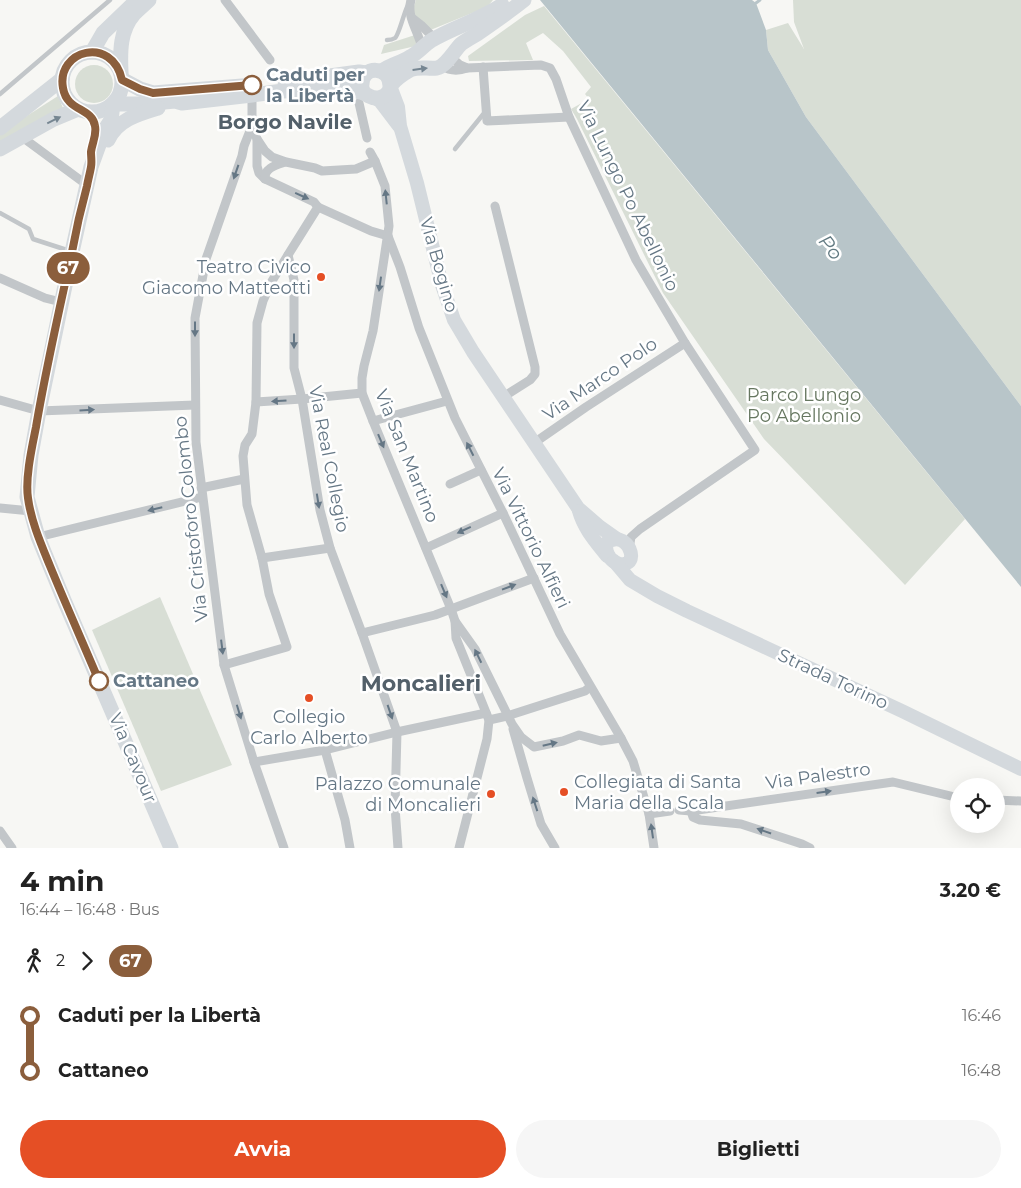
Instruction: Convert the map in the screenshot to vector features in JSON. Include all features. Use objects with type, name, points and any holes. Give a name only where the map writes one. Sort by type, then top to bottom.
[{"type":"main road","points":[[92,52],[103,33],[137,0]]},
{"type":"main road","points":[[149,0],[134,14],[126,26],[120,54],[122,76],[122,89],[113,104],[98,112],[82,110],[70,103],[65,96],[63,88],[62,79],[64,71],[75,57],[83,53],[92,52],[98,52],[111,58],[117,64],[122,76],[132,86],[146,92],[164,93],[282,83],[359,72],[366,73],[374,70],[382,71],[389,77],[390,86]]},
{"type":"main road","points":[[382,71],[389,66],[410,58],[434,39],[514,2]]},
{"type":"main road","points":[[91,167],[116,127],[133,116],[160,107],[283,91],[348,89],[366,98],[383,96],[402,74],[417,67],[431,68],[446,61],[461,44],[514,2]]},
{"type":"main road","points":[[434,39],[447,43],[450,46],[446,61]]},
{"type":"main road","points":[[366,73],[362,84],[366,98]]},
{"type":"main road","points":[[2,124],[62,79]]},
{"type":"main road","name":"Via Bogino","points":[[390,86],[398,107],[400,126],[417,182],[442,285],[454,320],[534,443]]},
{"type":"main road","name":"Via Bogino","points":[[366,98],[380,101],[400,126]]},
{"type":"main road","points":[[113,104],[175,101],[182,103]]},
{"type":"main road","name":"Via Cavour","points":[[113,104],[110,120],[91,167],[61,302],[38,411],[31,454],[28,497],[38,537],[171,848]]},
{"type":"main road","points":[[0,149],[54,119],[82,110]]},
{"type":"main road","name":"Via Cavour","points":[[82,110],[93,119],[95,125],[96,132],[91,151],[91,167]]},
{"type":"main road","name":"Strada Torino","points":[[534,443],[578,508],[624,546],[637,576],[646,588]]},
{"type":"main road","name":"Strada Torino","points":[[578,508],[586,529],[611,559],[630,580],[657,596],[1021,769]]},
{"type":"main road","points":[[608,542],[624,546],[629,562],[611,559],[606,548],[608,542]]},
{"type":"street","points":[[225,0],[270,60]]},
{"type":"street","points":[[410,2],[412,18],[416,32],[421,40],[422,48]]},
{"type":"street","points":[[412,18],[434,39]]},
{"type":"street","points":[[446,61],[467,68]]},
{"type":"street","points":[[446,61],[450,70],[483,68],[486,116],[569,117]]},
{"type":"street","name":"Via Lungo Po Abellonio","points":[[483,68],[541,65],[550,68],[556,79],[569,117],[636,260],[685,343],[755,450],[640,529],[624,546]]},
{"type":"street","points":[[252,95],[252,126],[264,151],[272,157],[322,171],[356,169],[375,161]]},
{"type":"street","points":[[366,98],[367,138]]},
{"type":"street","name":"Via Cristoforo Colombo","points":[[252,126],[206,259],[195,318],[196,442],[224,665],[254,762],[284,848]]},
{"type":"street","points":[[22,137],[87,184]]},
{"type":"street","points":[[257,139],[257,166],[259,173],[265,179],[314,202],[318,207],[371,231],[388,236]]},
{"type":"street","name":"Via San Martino","points":[[370,152],[385,186],[389,226],[373,330],[362,378],[362,393],[455,621]]},
{"type":"street","points":[[265,179],[267,171],[286,162]]},
{"type":"street","points":[[495,206],[535,367],[535,374],[530,380],[503,397]]},
{"type":"street","points":[[224,665],[287,648],[269,594],[262,558],[247,505],[243,456],[245,446],[252,434],[256,402],[257,323],[263,300],[272,281],[318,207]]},
{"type":"street","name":"Via Vittorio Alfieri","points":[[388,236],[419,328],[447,401],[503,513],[560,634],[633,762],[649,814],[654,848]]},
{"type":"street","name":"Via Real Collegio","points":[[288,255],[294,280],[294,368],[302,399],[320,510],[330,548],[397,732],[395,807],[398,848]]},
{"type":"street","points":[[0,278],[45,298],[61,302]]},
{"type":"street","name":"Via Marco Polo","points":[[534,443],[685,343]]},
{"type":"street","points":[[256,402],[362,393]]},
{"type":"street","points":[[0,400],[38,411],[195,404]]},
{"type":"street","points":[[373,421],[447,401]]},
{"type":"street","points":[[450,484],[481,470]]},
{"type":"street","points":[[38,537],[244,479]]},
{"type":"street","points":[[0,508],[31,512]]},
{"type":"street","points":[[426,548],[503,513]]},
{"type":"street","name":"Via Lungo Po Abellonio","points":[[624,546],[630,532],[640,529]]},
{"type":"street","points":[[262,558],[330,548]]},
{"type":"street","points":[[362,633],[435,615],[534,578]]},
{"type":"street","points":[[455,621],[475,649],[512,724],[521,737],[534,747],[563,741],[579,735],[601,742],[620,738]]},
{"type":"street","points":[[455,621],[456,638],[488,716],[487,739],[459,848]]},
{"type":"street","points":[[254,762],[325,750],[397,732],[488,716],[507,716],[585,691],[590,687]]},
{"type":"street","points":[[512,724],[541,824],[555,848]]},
{"type":"street","points":[[325,750],[345,820],[350,848]]},
{"type":"street","name":"Via Palestro","points":[[691,811],[893,782],[950,796]]},
{"type":"street","points":[[1005,800],[1021,801]]},
{"type":"street","points":[[649,814],[691,811],[692,817],[700,820],[741,824],[810,848]]},
{"type":"street","points":[[0,831],[12,848]]},
{"type":"lane","points":[[0,94],[110,0]]},
{"type":"lane","points":[[387,40],[392,40],[397,36],[410,2]]},
{"type":"lane","points":[[455,149],[486,116]]},
{"type":"lane","points":[[0,213],[29,229],[33,239],[72,252]]},
{"type":"green space","points":[[416,0],[493,0],[487,7],[428,31],[412,12]]},
{"type":"green space","points":[[793,0],[1021,0],[1021,406],[806,117],[768,50],[766,30],[788,23],[804,49],[794,22]]},
{"type":"green space","name":"Parco Lungo Po Abellonio","points":[[544,6],[965,519],[905,585],[764,439],[663,293],[571,109],[589,99],[585,94],[591,87],[563,51],[543,33],[526,43],[533,60],[469,61],[468,56],[525,15]]},
{"type":"green space","points":[[415,35],[420,45],[381,54],[384,45]]},
{"type":"green space","points":[[94,65],[107,71],[113,84],[107,97],[94,103],[81,97],[75,84],[81,71]]},
{"type":"green space","points":[[58,96],[63,108],[0,143],[0,133]]},
{"type":"green space","points":[[160,597],[232,765],[161,791],[92,630]]},
{"type":"water","name":"Po","points":[[540,0],[752,0],[756,3],[766,30],[768,50],[806,117],[1021,406],[1021,587]]},
{"type":"waterway","points":[[756,3],[760,0]]},
{"type":"bus line","name":"67","points":[[99,681],[38,537],[28,497],[31,454],[38,411],[91,167],[91,151],[96,132],[93,119],[86,112],[70,103],[65,96],[62,79],[64,71],[75,57],[83,53],[98,52],[105,54],[117,64],[122,80],[146,92],[164,93],[252,85]]},
{"type":"place","name":"Caduti per la Libertà","points":[[252,85]]},
{"type":"place","name":"Teatro Civico Giacomo Matteotti","points":[[321,277]]},
{"type":"place","name":"Cattaneo","points":[[99,681]]},
{"type":"place","name":"Collegio Carlo Alberto","points":[[309,698]]},
{"type":"place","name":"Collegiata di Santa Maria della Scala","points":[[564,792]]},
{"type":"place","name":"Palazzo Comunale di Moncalieri","points":[[491,794]]},
{"type":"district","name":"Borgo Navile","points":[[285,122]]},
{"type":"district","name":"Moncalieri","points":[[421,683]]}]
